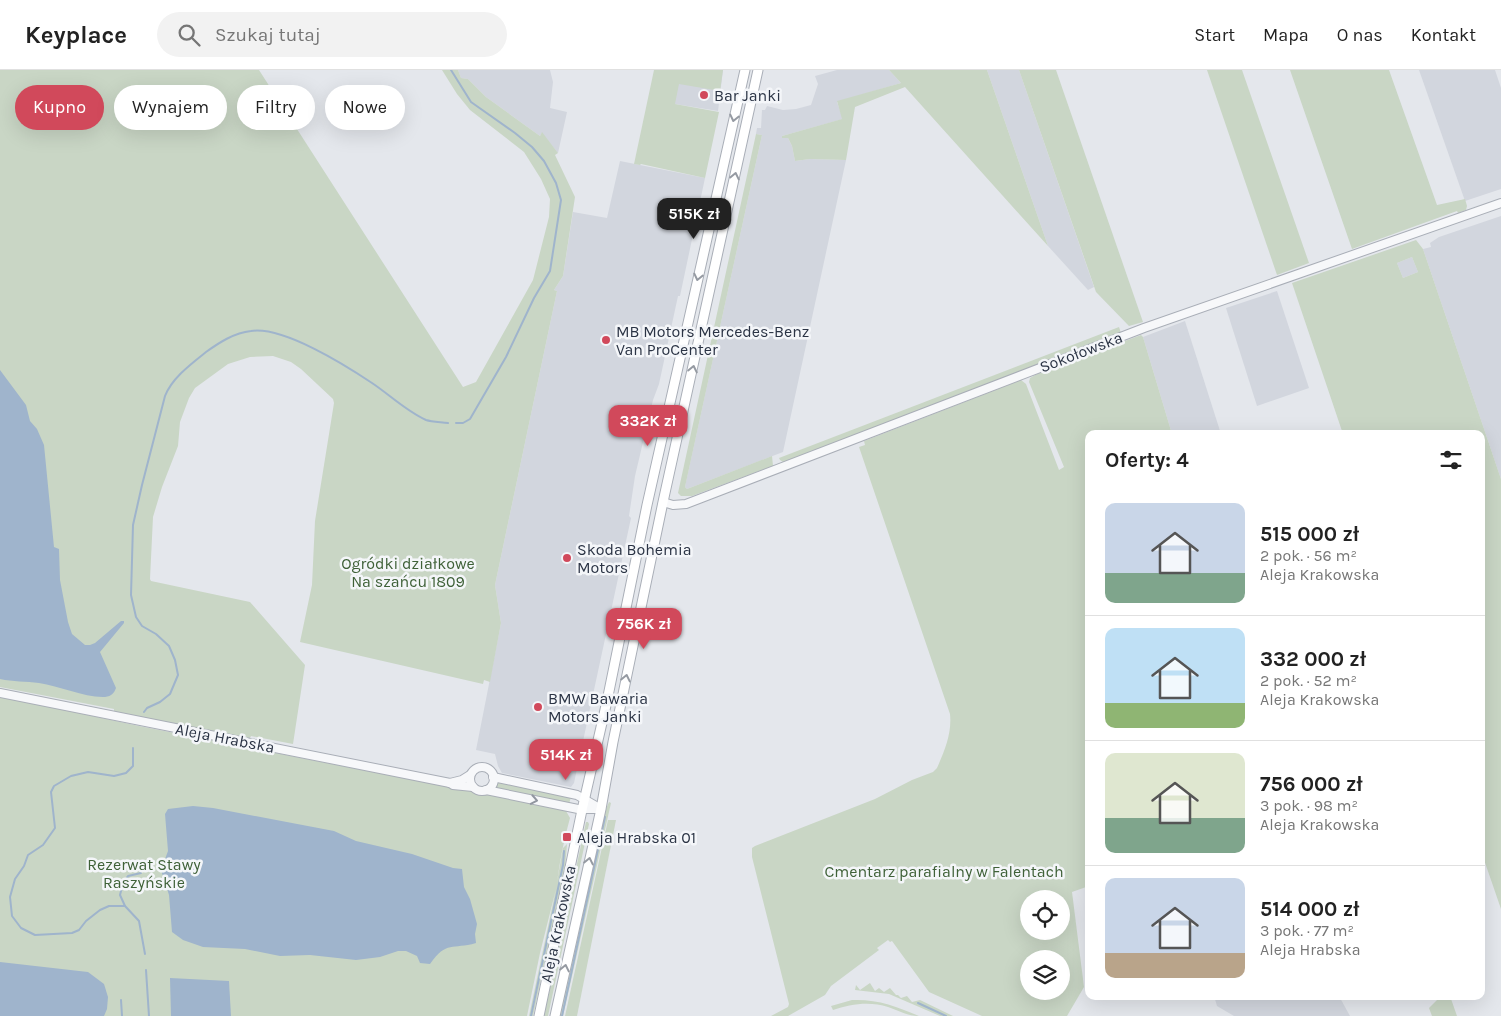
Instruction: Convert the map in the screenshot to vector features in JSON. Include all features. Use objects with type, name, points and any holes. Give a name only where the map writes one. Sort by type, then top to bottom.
[{"type":"main road","name":"Aleja Krakowska","points":[[539,1016],[582,810],[608,701],[647,505],[745,70]]},
{"type":"main road","name":"Aleja Krakowska","points":[[555,1016],[601,808],[663,502],[758,70]]},
{"type":"main road","points":[[590,780],[592,790],[603,794]]},
{"type":"street","name":"Sokołowska","points":[[663,502],[673,505],[686,504],[1144,328],[1501,202]]},
{"type":"street","name":"Aleja Hrabska","points":[[0,693],[450,783],[456,786],[473,787]]},
{"type":"street","points":[[450,783],[462,780],[476,769],[484,767],[490,770],[493,777],[492,784],[486,790]]},
{"type":"street","points":[[470,775],[473,787],[478,790],[486,790],[582,810],[601,808]]},
{"type":"street","points":[[493,777],[577,795],[601,808]]},
{"type":"shaded area","points":[[458,70],[550,70],[553,82],[550,108],[567,112],[558,153],[542,133],[540,136],[486,97],[468,79],[461,78]]},
{"type":"shaded area","points":[[654,70],[723,70],[718,111],[675,104]]},
{"type":"shaded area","points":[[837,70],[889,70],[901,83],[837,102],[843,119],[782,136],[788,138],[795,161],[810,159],[846,160],[783,452],[687,489],[685,487],[686,482],[762,135],[756,134],[757,128],[761,128],[762,110],[765,110],[767,106],[783,110],[811,105],[818,84],[815,76]]},
{"type":"shaded area","points":[[987,70],[1019,70],[1094,287],[1088,290],[1048,246]]},
{"type":"shaded area","points":[[1419,70],[1495,70],[1501,88],[1501,189],[1465,201]]},
{"type":"shaded area","points":[[620,161],[705,178],[680,296],[678,296],[659,384],[653,400],[635,476],[629,516],[631,518],[574,783],[571,787],[502,773],[495,754],[476,750],[501,623],[495,585],[557,291],[554,290],[563,276],[573,212],[607,218]]},
{"type":"shaded area","points":[[1501,216],[1501,479],[1423,249],[1431,247],[1430,243],[1439,237]]},
{"type":"shaded area","points":[[1412,257],[1418,272],[1403,278],[1397,263]]},
{"type":"shaded area","points":[[1277,291],[1309,388],[1257,406],[1226,308]]},
{"type":"shaded area","points":[[1185,321],[1220,430],[1171,430],[1143,337]]},
{"type":"shaded area","points":[[1215,1000],[1341,1000],[1350,1016],[1234,1016],[1217,1006]]},
{"type":"green space","name":"Ogródki działkowe Na szańcu 1809","points":[[0,70],[259,70],[269,85],[237,85],[237,130],[298,130],[463,387],[476,382],[533,280],[549,217],[550,199],[541,179],[524,152],[470,110],[442,70],[458,70],[461,78],[468,79],[486,97],[540,136],[542,132],[558,153],[555,155],[575,197],[563,276],[554,290],[557,291],[495,585],[501,623],[490,682],[484,680],[483,684],[300,642],[312,585],[315,521],[334,403],[333,399],[301,369],[291,362],[273,356],[250,357],[228,364],[195,388],[189,398],[180,422],[178,446],[153,517],[150,579],[151,581],[250,602],[305,665],[293,744],[114,714],[114,709],[0,687]]},
{"type":"green space","points":[[654,70],[723,70],[720,91],[679,84],[675,104],[719,112],[705,178],[634,164]]},
{"type":"green space","points":[[889,70],[987,70],[1048,246],[905,87],[855,107],[846,160],[810,159],[795,161],[788,138],[782,138],[782,136],[842,119],[837,101],[901,83]]},
{"type":"green space","points":[[1019,70],[1056,70],[1143,322],[1129,326],[1096,292]]},
{"type":"green space","points":[[1207,70],[1242,70],[1309,263],[1277,275]]},
{"type":"green space","points":[[1290,70],[1389,70],[1437,205],[1465,199],[1466,210],[1458,213],[1457,211],[1352,249]]},
{"type":"green space","points":[[756,134],[762,135],[685,487],[687,489],[772,456],[773,466],[692,496],[681,496],[678,493]]},
{"type":"green space","points":[[1416,240],[1423,249],[1484,430],[1342,430],[1292,283]],"holes":[[[1412,257],[1418,272],[1403,278],[1397,263]]]},
{"type":"green space","points":[[1119,327],[1121,333],[783,462],[779,458]]},
{"type":"green space","name":"Cmentarz parafialny w Falentach","points":[[1141,335],[1171,430],[1085,430],[1085,887],[1072,892],[1084,987],[1067,1016],[982,1016],[929,992],[892,941],[888,940],[877,948],[879,950],[831,986],[825,995],[788,1016],[771,1016],[788,1007],[789,1004],[752,857],[752,848],[875,799],[912,780],[933,772],[943,755],[950,728],[950,714],[859,447],[865,445],[864,441],[1021,380],[1026,384],[1059,470],[1064,467],[1029,382],[1030,378],[1037,374]]},
{"type":"green space","points":[[1485,432],[1501,479],[1501,909],[1485,863]]},
{"type":"green space","name":"Rezerwat Stawy Raszyńskie","points":[[0,696],[139,726],[566,811],[570,818],[562,850],[557,882],[563,848],[567,844],[565,868],[533,1016],[529,1016],[556,889],[527,1016],[0,1016]]},
{"type":"green space","points":[[496,781],[571,797],[569,804],[492,788]]},
{"type":"green space","points":[[609,802],[611,803],[563,1016],[559,1016],[606,809]]},
{"type":"green space","points":[[608,820],[616,820],[577,1016],[565,1016]]},
{"type":"green space","points":[[586,822],[589,824],[548,1016],[544,1016]]},
{"type":"green space","points":[[870,983],[875,991],[879,988],[884,992],[890,988],[901,998],[907,996],[912,1002],[920,1000],[953,1016],[940,1016],[889,994],[855,990],[856,985],[860,990]]},
{"type":"green space","points":[[852,1000],[886,1004],[919,1016],[874,1004],[846,1006],[833,1010],[831,1006]]},
{"type":"green space","points":[[1437,1000],[1451,1000],[1457,1016],[1432,1016],[1429,1008]]},
{"type":"water","points":[[0,370],[26,405],[30,421],[37,429],[44,445],[54,547],[59,549],[60,580],[72,634],[85,645],[90,645],[121,621],[124,621],[100,652],[116,688],[109,696],[89,696],[39,683],[0,679]]},
{"type":"water","points":[[193,806],[213,808],[334,831],[356,841],[412,854],[453,868],[462,869],[464,887],[470,899],[477,924],[476,943],[450,947],[436,956],[430,964],[420,963],[417,956],[406,951],[356,960],[310,955],[280,956],[245,949],[203,947],[183,940],[172,932],[169,895],[161,870],[168,851],[165,814],[168,809]]},
{"type":"water","points":[[0,962],[88,972],[104,984],[108,997],[104,1016],[0,1016]]},
{"type":"water","points":[[170,978],[229,981],[231,1016],[171,1016]]},
{"type":"waterway","points":[[451,70],[471,102],[515,133],[532,147],[544,161],[556,183],[561,200],[550,271],[534,298],[506,357],[470,419],[463,423],[456,423]]},
{"type":"waterway","points":[[144,712],[147,708],[160,702],[170,694],[178,675],[175,660],[169,646],[156,634],[142,626],[136,617],[131,595],[133,525],[165,396],[172,383],[182,372],[227,338],[251,331],[280,334],[330,357],[426,420],[448,423]]},
{"type":"waterway","points":[[125,906],[109,906],[100,910],[86,921],[79,930],[72,933],[35,935],[21,928],[12,916],[10,897],[15,879],[24,866],[28,855],[43,845],[55,828],[51,792],[54,786],[71,776],[88,772],[114,776],[126,773],[133,766],[133,748]]},
{"type":"waterway","points":[[562,1016],[605,817]]},
{"type":"waterway","points":[[531,1016],[563,865],[564,851]]},
{"type":"waterway","points":[[141,873],[128,876],[123,883],[120,895],[125,906],[139,921],[145,954]]},
{"type":"waterway","points":[[146,970],[149,1016]]},
{"type":"waterway","points":[[121,1000],[122,1016]]},
{"type":"waterway","points":[[918,1003],[946,1016]]},
{"type":"place","name":"Bar Janki","points":[[704,95]]},
{"type":"place","name":"MB Motors Mercedes-Benz Van ProCenter","points":[[606,340]]},
{"type":"place","name":"Skoda Bohemia Motors","points":[[567,558]]},
{"type":"place","name":"BMW Bawaria Motors Janki","points":[[538,707]]},
{"type":"place","name":"Aleja Hrabska 01","points":[[567,837]]}]
